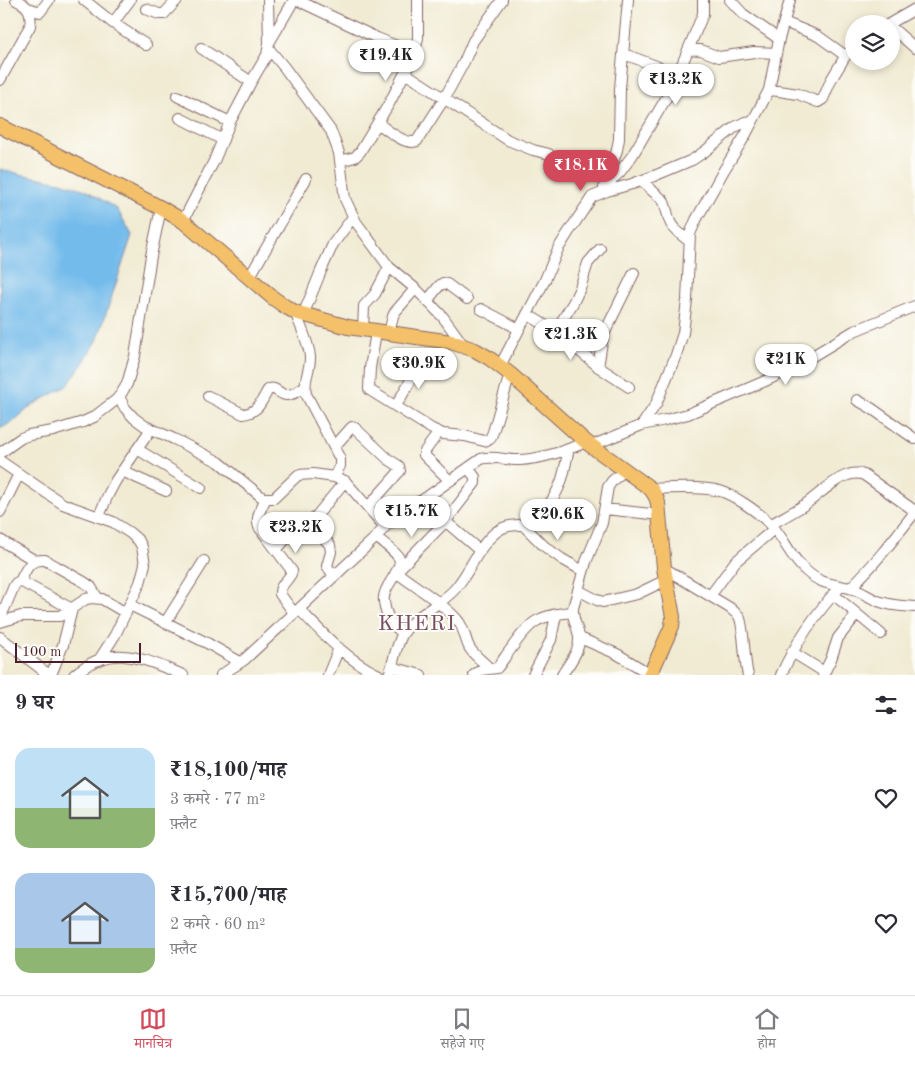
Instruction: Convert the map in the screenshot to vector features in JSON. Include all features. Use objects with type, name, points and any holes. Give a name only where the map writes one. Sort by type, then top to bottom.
[{"type":"highway","points":[[0,126],[183,221],[273,298],[299,314],[348,327],[450,342],[475,350],[505,370],[588,444],[651,488],[658,503],[665,574],[673,617],[672,626],[650,675]]},
{"type":"street","points":[[0,80],[30,26],[31,18],[28,8],[24,3],[16,0]]},
{"type":"street","points":[[28,8],[40,12],[50,0]]},
{"type":"street","points":[[84,0],[113,24],[146,45]]},
{"type":"street","points":[[113,24],[130,0]]},
{"type":"street","points":[[146,9],[164,14],[177,0]]},
{"type":"street","points":[[183,221],[230,122],[267,56],[269,46],[268,0]]},
{"type":"street","points":[[269,46],[296,0],[414,53]]},
{"type":"street","points":[[340,160],[358,155],[405,73],[418,38],[418,0]]},
{"type":"street","points":[[378,123],[405,141],[414,143],[417,141],[444,99],[473,41],[502,0]]},
{"type":"street","points":[[603,190],[619,140],[620,88],[628,0]]},
{"type":"street","points":[[484,458],[487,441],[493,432],[505,370],[519,329],[563,241],[592,197],[603,190],[632,156],[657,115],[677,76],[703,14],[703,0]]},
{"type":"street","points":[[730,0],[743,14],[779,39]]},
{"type":"street","points":[[642,425],[656,404],[676,355],[683,332],[687,300],[690,234],[769,90],[779,39],[790,0]]},
{"type":"street","points":[[915,8],[915,13]]},
{"type":"street","points":[[900,17],[915,8]]},
{"type":"street","points":[[784,22],[818,36],[841,53],[845,53]]},
{"type":"street","points":[[900,36],[915,48]]},
{"type":"street","points":[[269,46],[331,131],[337,145],[345,199],[353,217],[389,267],[427,301],[443,318],[464,346]]},
{"type":"street","points":[[202,48],[251,82]]},
{"type":"street","points":[[689,49],[701,50],[719,57],[754,52],[776,53]]},
{"type":"street","points":[[624,54],[677,76]]},
{"type":"street","points":[[769,90],[798,94],[820,102],[831,80],[845,59]]},
{"type":"street","points":[[405,73],[508,140],[549,154]]},
{"type":"street","points":[[177,96],[230,122]]},
{"type":"street","points":[[180,118],[223,140]]},
{"type":"street","points":[[603,190],[641,181],[692,160],[735,126],[753,121]]},
{"type":"street","points":[[249,278],[306,179]]},
{"type":"street","points":[[641,181],[663,200],[670,223],[689,241]]},
{"type":"street","points":[[0,453],[21,438],[53,431],[94,417],[119,397],[127,384],[135,356],[151,256],[161,208]]},
{"type":"street","points":[[334,477],[340,459],[304,387],[310,356],[299,314],[333,244],[353,217]]},
{"type":"street","points":[[555,332],[573,303],[588,263],[600,249]]},
{"type":"street","points":[[389,267],[375,294],[364,306],[376,331],[370,368],[370,388],[372,393],[443,434],[487,441]]},
{"type":"street","points":[[598,367],[603,336],[634,273]]},
{"type":"street","points":[[427,301],[443,283],[467,298]]},
{"type":"street","points":[[376,331],[393,316],[415,289]]},
{"type":"street","points":[[222,675],[240,662],[297,611],[385,527],[484,458],[494,457],[520,460],[539,458],[588,444],[642,425],[688,414],[791,370],[854,331],[915,306]]},
{"type":"street","points":[[481,309],[519,329]]},
{"type":"street","points":[[527,314],[555,332],[598,367],[629,387]]},
{"type":"street","points":[[396,406],[421,362]]},
{"type":"street","points":[[208,396],[243,414],[247,414],[257,409],[270,388],[287,395],[304,387]]},
{"type":"street","points":[[119,397],[125,408],[134,418],[219,462],[259,495],[266,498],[274,498],[298,475],[314,474],[334,477],[344,481],[385,527]]},
{"type":"street","points":[[857,400],[915,439]]},
{"type":"street","points":[[334,446],[354,427],[388,459],[399,466],[400,470],[398,473],[368,507]]},
{"type":"street","points":[[99,516],[108,495],[122,471],[151,428]]},
{"type":"street","points":[[439,432],[424,455],[450,481]]},
{"type":"street","points":[[137,449],[201,488]]},
{"type":"street","points":[[421,675],[391,671],[402,633],[419,617],[453,591],[494,533],[510,525],[523,525],[538,518],[547,507],[562,479],[567,450]]},
{"type":"street","points":[[0,461],[63,504],[113,522],[130,533],[139,541],[142,547],[145,564],[144,572],[115,635],[99,660]]},
{"type":"street","points":[[396,572],[445,522],[475,483],[475,477],[468,468]]},
{"type":"street","points":[[562,675],[580,645],[580,638],[572,612],[583,571],[602,523],[608,487],[624,470]]},
{"type":"street","points":[[122,471],[166,491]]},
{"type":"street","points":[[710,596],[735,562],[772,527],[833,483],[855,472],[864,475],[915,512],[861,578],[841,590],[819,612],[792,652],[781,675]]},
{"type":"street","points":[[0,512],[19,474]]},
{"type":"street","points":[[277,550],[298,526],[314,519],[344,481]]},
{"type":"street","points":[[651,488],[718,490],[733,497],[752,510],[772,527],[782,538],[791,555],[814,578],[841,590],[862,592],[880,602],[915,607]]},
{"type":"street","points":[[266,498],[258,515],[257,522],[292,571],[292,574],[282,585],[280,594],[338,648],[356,662],[379,675]]},
{"type":"street","points":[[420,501],[480,551]]},
{"type":"street","points":[[605,509],[651,514]]},
{"type":"street","points":[[310,522],[330,545],[331,552],[327,566],[334,576]]},
{"type":"street","points":[[523,525],[544,546],[583,571]]},
{"type":"street","points":[[376,537],[399,558],[400,562],[396,572],[383,596],[388,619],[402,633]]},
{"type":"street","points":[[0,540],[34,560]]},
{"type":"street","points":[[0,621],[14,586],[20,581],[30,563],[37,559],[49,561],[84,582],[91,588],[96,598]]},
{"type":"street","points":[[165,623],[204,561]]},
{"type":"street","points":[[396,572],[439,603],[459,621],[465,631],[467,643],[472,652],[497,671]]},
{"type":"street","points":[[578,590],[603,602],[636,594],[665,574],[710,596],[730,608],[741,621],[748,675]]},
{"type":"street","points":[[20,581],[72,609]]},
{"type":"street","points":[[841,590],[857,614],[881,634]]},
{"type":"street","points":[[0,621],[30,615],[57,617],[86,599],[102,599],[165,623],[207,643],[240,662]]},
{"type":"street","points":[[0,637],[50,675],[63,644],[72,609]]},
{"type":"street","points":[[497,671],[530,625],[538,619],[572,612]]},
{"type":"street","points":[[533,675],[548,648],[556,614]]},
{"type":"street","points":[[792,652],[813,664],[823,674],[831,659],[838,638],[857,614]]},
{"type":"street","points":[[580,638],[617,654],[650,675]]},
{"type":"street","points":[[328,675],[338,648]]},
{"type":"street","points":[[74,675],[92,663],[114,656],[129,656],[182,675]]},
{"type":"street","points":[[474,675],[481,670],[497,671]]},
{"type":"water","points":[[0,169],[61,182],[86,190],[117,209],[132,235],[97,341],[81,366],[67,386],[31,406],[15,420],[0,429]]},
{"type":"district","name":"KHERI","points":[[417,622]]}]
